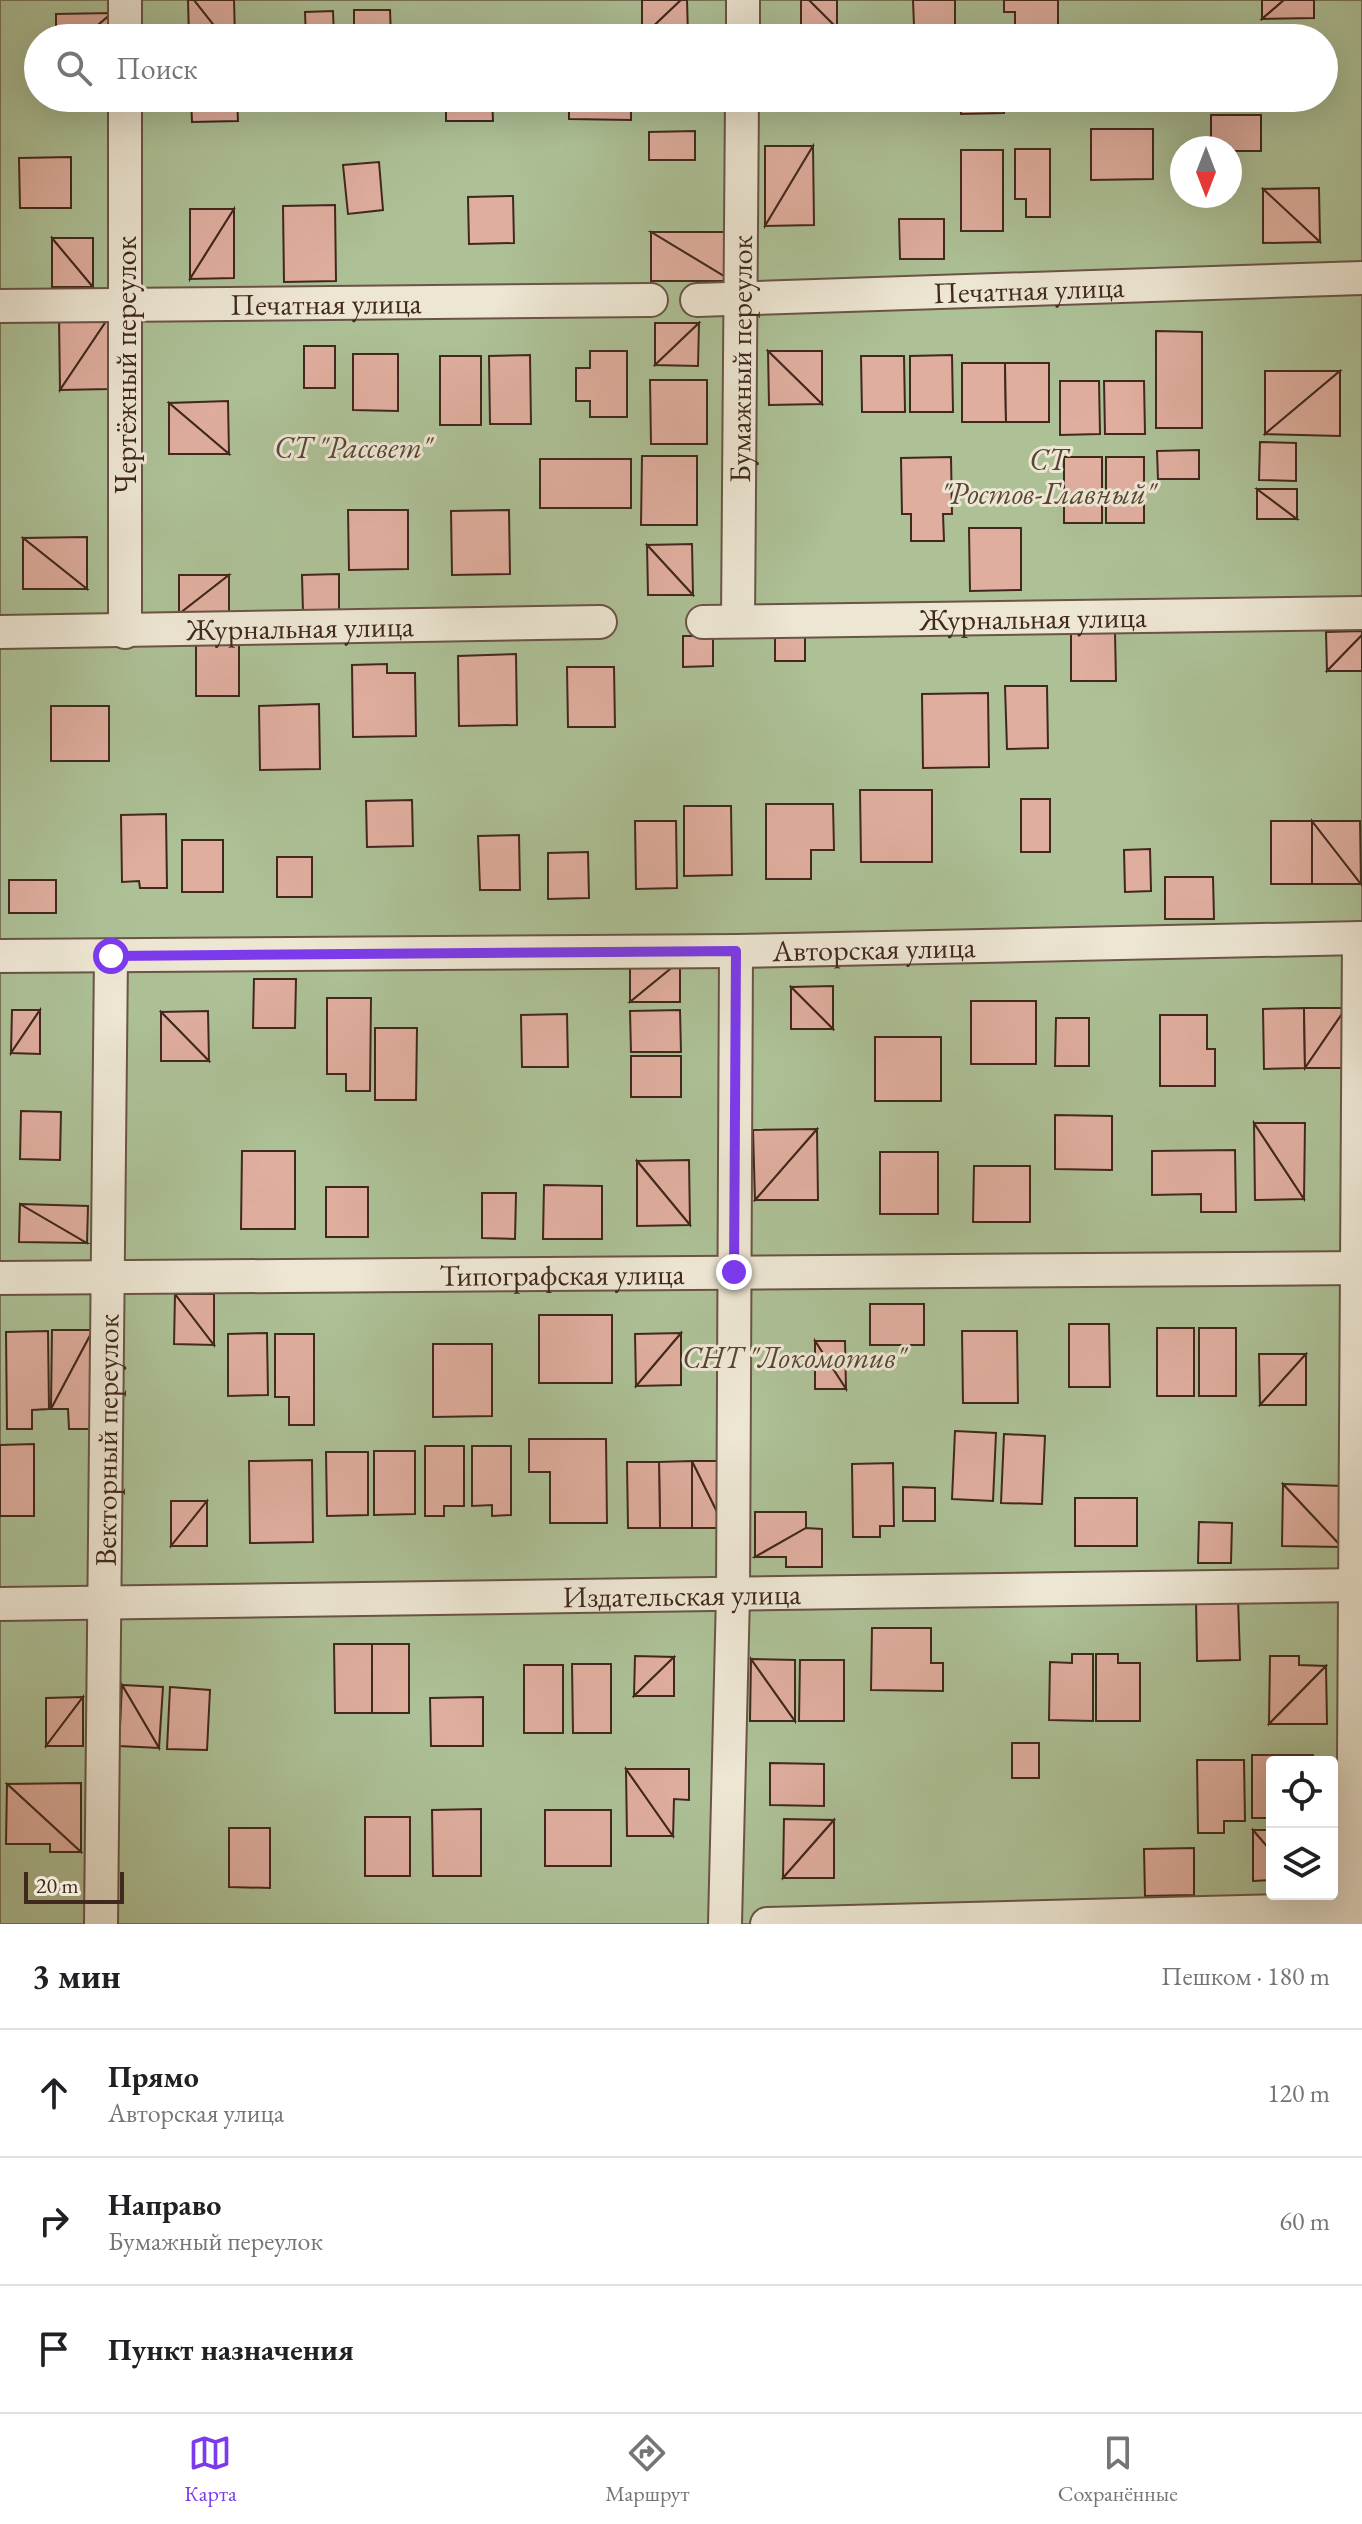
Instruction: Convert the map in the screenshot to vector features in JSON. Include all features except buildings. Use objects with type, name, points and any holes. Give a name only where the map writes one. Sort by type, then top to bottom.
[{"type":"street","points":[[125,0],[125,24]]},
{"type":"street","points":[[743,0],[743,24]]},
{"type":"street","name":"Чертёжный переулок","points":[[125,112],[125,632]]},
{"type":"street","name":"Бумажный переулок","points":[[738,621],[742,112]]},
{"type":"street","name":"Печатная улица","points":[[697,300],[1362,278]]},
{"type":"street","name":"Печатная улица","points":[[0,306],[651,300]]},
{"type":"street","name":"Журнальная улица","points":[[703,622],[1362,613]]},
{"type":"street","name":"Журнальная улица","points":[[0,632],[600,622]]},
{"type":"street","points":[[767,1924],[1356,1914],[1361,938]]},
{"type":"street","name":"Авторская улица","points":[[0,956],[736,951],[1361,938]]},
{"type":"street","points":[[725,1924],[733,1595],[736,951]]},
{"type":"street","name":"Векторный переулок","points":[[101,1924],[111,956]]},
{"type":"street","name":"Типографская улица","points":[[0,1278],[1360,1268]]},
{"type":"street","name":"Издательская улица","points":[[0,1604],[1359,1585]]},
{"type":"green space","name":"СНТ \"Локомотив\"","points":[[0,0],[1362,0],[1362,1924],[0,1924]]},
{"type":"route","points":[[111,956],[736,951],[734,1272]]},
{"type":"park label","name":"СТ \"Рассвет\"","points":[[353,447]]},
{"type":"park label","name":"СТ \"Ростов-Главный\"","points":[[1048,476]]}]
